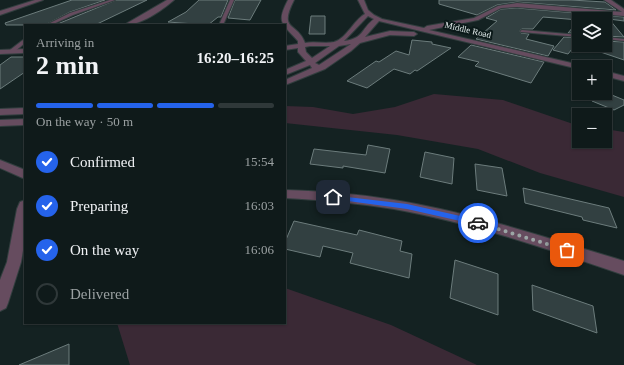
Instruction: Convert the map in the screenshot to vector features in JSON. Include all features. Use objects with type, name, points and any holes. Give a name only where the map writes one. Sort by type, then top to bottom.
[{"type":"street","points":[[0,13],[40,0]]},
{"type":"street","points":[[129,24],[146,16],[171,0]]},
{"type":"street","points":[[291,0],[284,14],[285,22],[301,42],[302,52],[318,69]]},
{"type":"street","points":[[286,73],[311,62],[338,44],[351,32],[363,16],[368,14],[364,10],[361,0]]},
{"type":"street","points":[[607,0],[624,12]]},
{"type":"street","points":[[417,29],[456,24],[476,19],[500,7],[517,5],[624,12]]},
{"type":"street","points":[[0,9],[15,8]]},
{"type":"street","name":"Middle Road","points":[[368,14],[378,19],[417,29],[572,65]]},
{"type":"street","points":[[286,83],[318,69],[349,50],[378,19]]},
{"type":"street","points":[[286,48],[338,44],[390,34],[443,35]]},
{"type":"street","points":[[0,52],[24,51]]},
{"type":"street","points":[[612,75],[624,79]]},
{"type":"street","points":[[0,112],[24,110]]},
{"type":"street","points":[[0,123],[24,122]]},
{"type":"street","points":[[0,164],[24,175]]},
{"type":"street","points":[[286,194],[357,199],[407,206],[510,231],[624,268]]},
{"type":"street","points":[[0,303],[14,262],[24,207]]},
{"type":"lane","points":[[50,24],[56,20],[113,0]]},
{"type":"lane","points":[[221,24],[232,0]]},
{"type":"lane","points":[[522,31],[572,35]]},
{"type":"lane","points":[[612,39],[624,40]]},
{"type":"lane","points":[[12,51],[24,42]]},
{"type":"shaded area","points":[[434,94],[503,100],[572,124],[572,148],[612,148],[612,130],[624,132],[624,197],[540,173],[478,149],[397,135],[286,123],[286,106],[313,107],[353,114],[395,107]]},
{"type":"shaded area","points":[[286,288],[391,325],[477,365],[130,365],[117,324],[286,324]]},
{"type":"building","points":[[72,0],[105,0],[70,12],[47,24],[6,25],[5,23]]},
{"type":"building","points":[[116,0],[147,0],[97,24],[57,24]]},
{"type":"building","points":[[199,0],[228,0],[221,17],[218,17],[209,24],[168,22],[186,12]]},
{"type":"building","points":[[235,0],[261,0],[250,20],[228,18]]},
{"type":"building","points":[[439,0],[571,0],[605,2],[616,10],[517,2],[497,5],[477,15],[439,4]]},
{"type":"building","points":[[517,8],[572,13],[572,19],[543,17],[533,29],[522,29],[519,31],[521,33],[529,34],[526,39],[554,46],[548,56],[476,39],[497,21],[486,18],[501,9]]},
{"type":"building","points":[[311,16],[325,16],[325,34],[309,34]]},
{"type":"building","points":[[612,16],[624,17],[624,21],[612,19]]},
{"type":"building","points":[[612,23],[624,37],[612,36]]},
{"type":"building","points":[[564,37],[572,38],[572,49],[568,54],[553,50]]},
{"type":"building","points":[[412,40],[432,42],[432,44],[451,48],[417,71],[415,70],[410,74],[394,69],[367,88],[347,81],[376,61],[379,62],[396,51],[409,55]]},
{"type":"building","points":[[612,41],[624,42],[624,60],[601,52],[612,52]]},
{"type":"building","points":[[471,45],[544,62],[531,83],[475,66],[479,62],[458,57]]},
{"type":"building","points":[[11,57],[24,57],[24,73],[0,89],[0,65]]},
{"type":"building","points":[[612,95],[624,100],[624,105],[614,110],[592,101],[612,100]]},
{"type":"building","points":[[368,145],[390,149],[385,173],[343,166],[343,168],[310,164],[314,149],[366,155]]},
{"type":"building","points":[[425,152],[454,158],[452,184],[420,177]]},
{"type":"building","points":[[475,164],[502,168],[507,196],[477,190]]},
{"type":"building","points":[[523,188],[609,208],[617,228],[583,220],[582,217],[525,203]]},
{"type":"building","points":[[294,221],[357,235],[359,230],[402,241],[400,251],[412,254],[409,278],[350,263],[353,253],[323,246],[320,257],[286,249],[286,240]]},
{"type":"building","points":[[455,260],[498,274],[498,315],[450,298]]},
{"type":"building","points":[[532,285],[593,306],[597,333],[533,310]]},
{"type":"building","points":[[69,344],[69,365],[19,365]]},
{"type":"way so far","points":[[478,223],[510,231],[567,250]]},
{"type":"route","points":[[333,197],[407,206],[478,223]]}]
